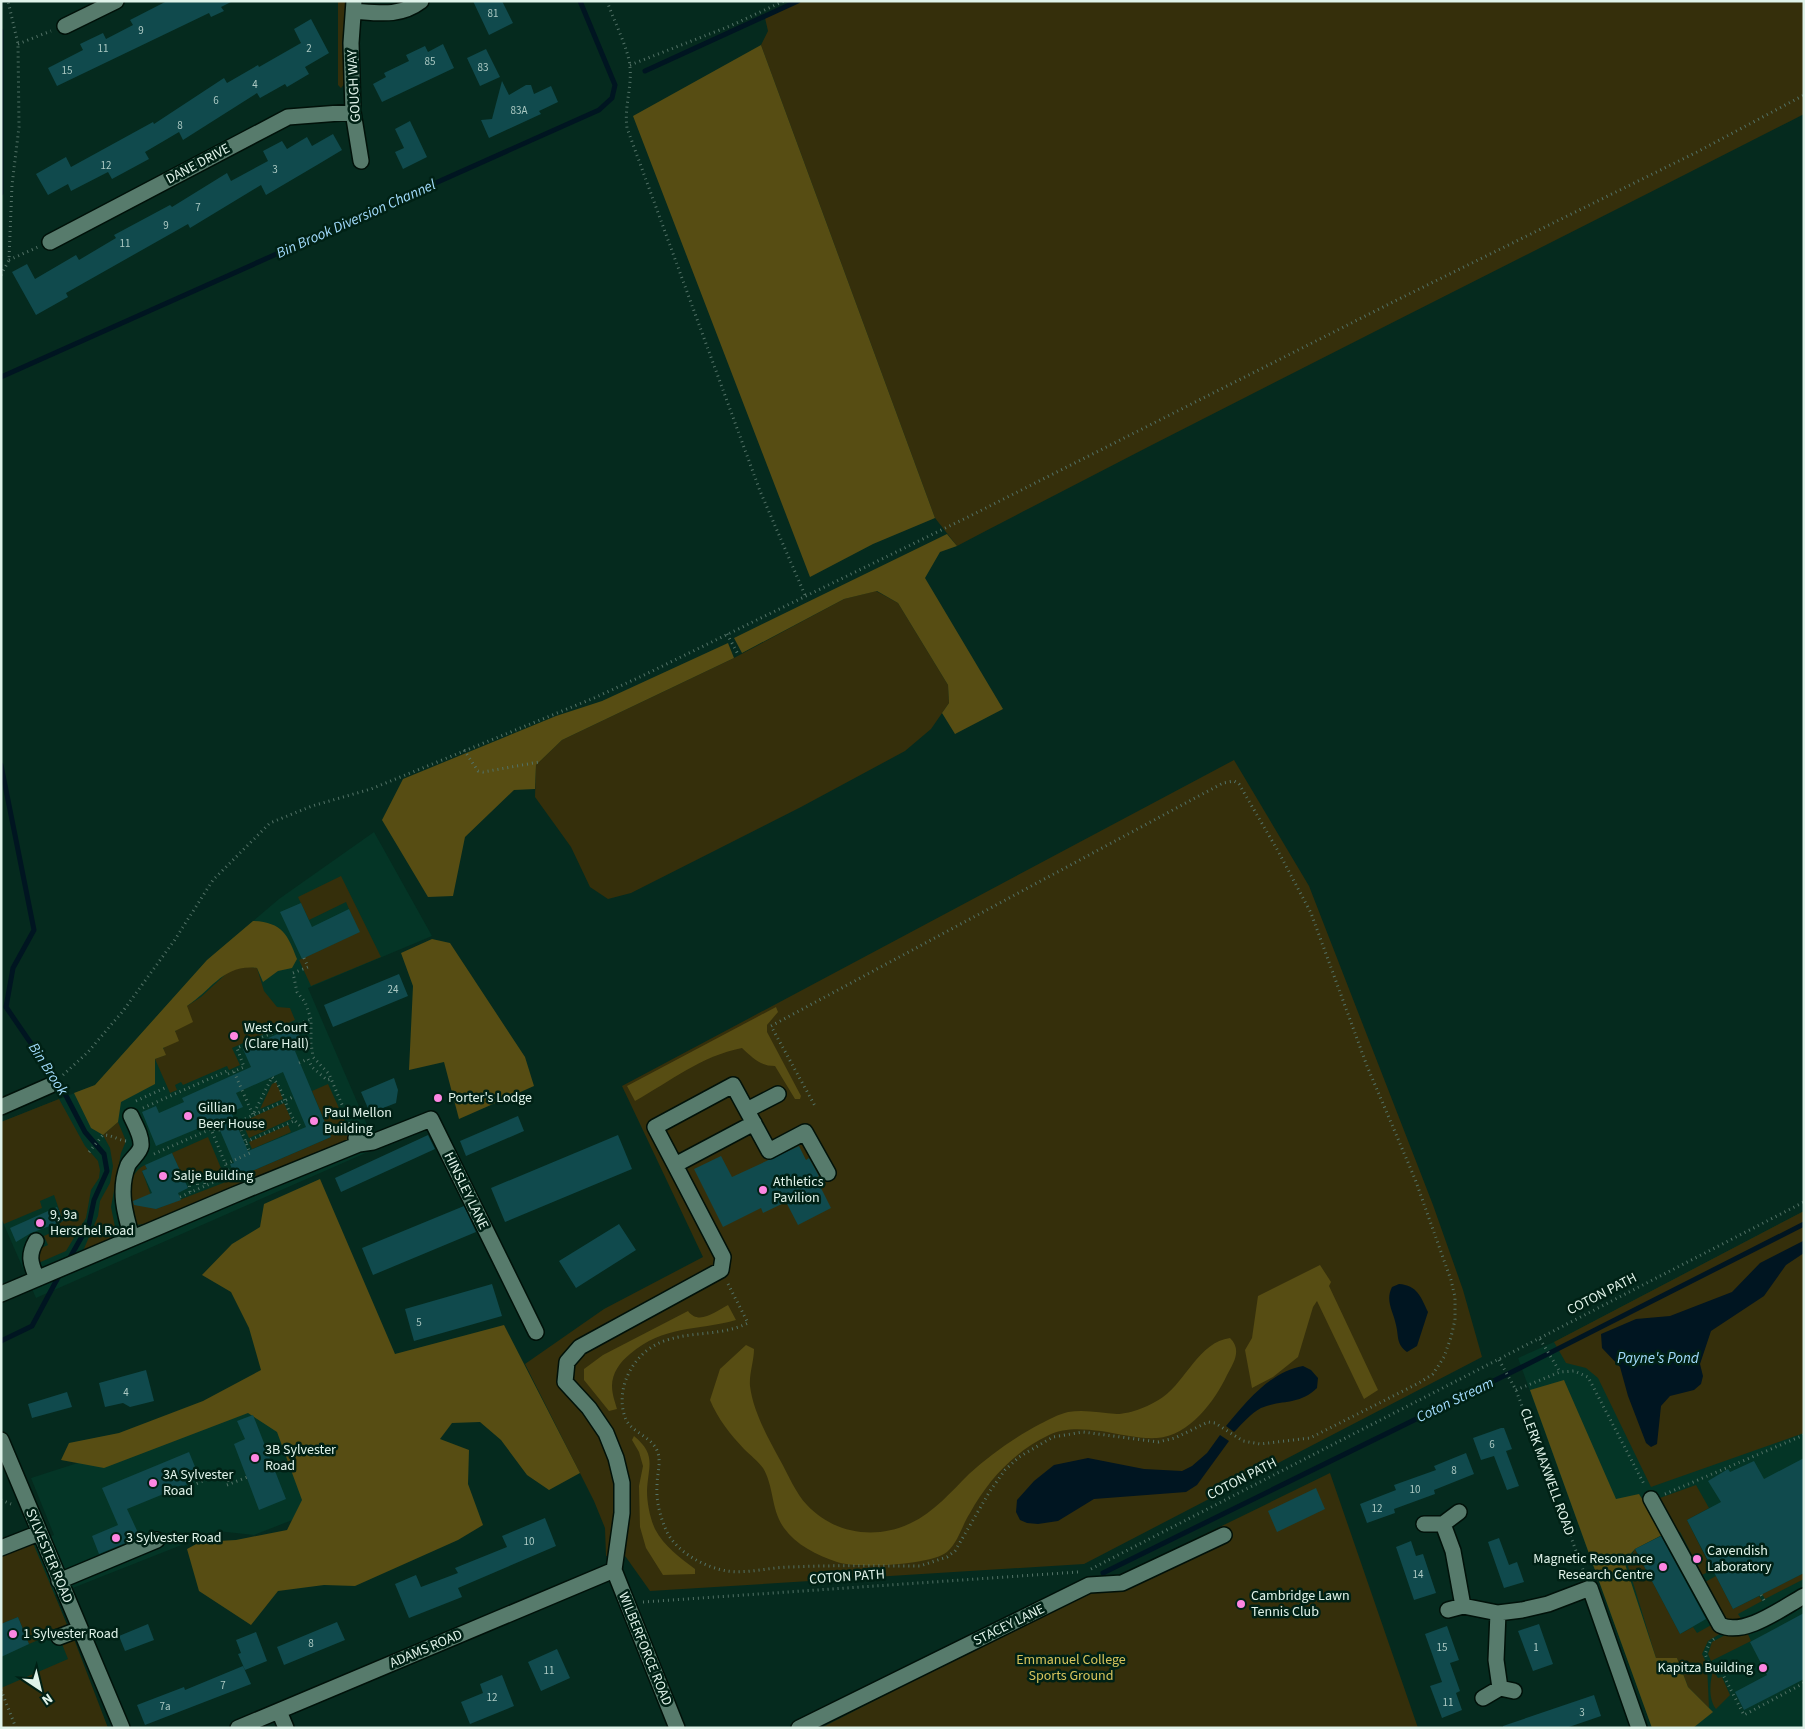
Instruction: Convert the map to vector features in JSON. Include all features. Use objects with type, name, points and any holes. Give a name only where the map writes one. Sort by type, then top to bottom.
[{"type":"street","points":[[65,26],[116,1]]},
{"type":"street","name":"GOUGH WAY","points":[[361,161],[353,112],[351,43],[354,6],[397,14],[412,8],[421,1]]},
{"type":"street","name":"DANE DRIVE","points":[[50,242],[288,118],[353,112]]},
{"type":"street","points":[[1,1107],[51,1085]]},
{"type":"street","points":[[614,1570],[622,1513],[622,1483],[616,1458],[606,1433],[589,1408],[565,1382],[567,1362],[580,1347],[720,1270],[723,1257],[655,1127],[733,1085],[769,1151],[805,1132],[828,1173]]},
{"type":"street","points":[[675,1165],[750,1117],[778,1094]]},
{"type":"street","points":[[131,1116],[140,1138],[141,1148],[129,1165],[123,1190],[123,1208],[132,1238]]},
{"type":"street","name":"HINSLEY LANE","points":[[358,1141],[373,1142],[431,1119],[536,1332]]},
{"type":"street","points":[[1,1294],[358,1141]]},
{"type":"street","points":[[36,1241],[31,1250],[30,1263],[41,1276]]},
{"type":"street","name":"SYLVESTER ROAD","points":[[1,1440],[122,1728]]},
{"type":"street","points":[[1651,1499],[1720,1624],[1731,1629],[1745,1628],[1804,1596]]},
{"type":"street","points":[[1424,1524],[1444,1524],[1459,1512]]},
{"type":"street","points":[[1444,1524],[1453,1551],[1455,1608],[1498,1613],[1548,1604],[1590,1588],[1639,1728]]},
{"type":"street","points":[[1,1548],[39,1533]]},
{"type":"street","name":"STACEY LANE","points":[[799,1728],[1089,1586],[1122,1583],[1224,1535]]},
{"type":"street","points":[[59,1581],[157,1540]]},
{"type":"street","name":"ADAMS ROAD","points":[[238,1728],[614,1570]]},
{"type":"street","name":"WILBERFORCE ROAD","points":[[614,1570],[677,1728]]},
{"type":"street","points":[[1483,1698],[1507,1689],[1496,1660],[1498,1613]]},
{"type":"street","points":[[59,1637],[80,1629]]},
{"type":"street","points":[[279,1711],[286,1728]]},
{"type":"path","points":[[1,275],[8,260],[12,185],[19,127],[18,44],[8,1]]},
{"type":"path","points":[[607,1],[630,65],[630,90],[625,112],[627,128],[760,491],[805,595]]},
{"type":"path","points":[[630,65],[730,26],[784,1]]},
{"type":"path","points":[[18,44],[65,26]]},
{"type":"path","points":[[65,1073],[88,1052],[123,1011],[174,941],[213,880],[270,823],[312,806],[371,789],[594,698],[970,516],[1397,300],[1697,152],[1804,95]]},
{"type":"path","points":[[8,260],[50,242]]},
{"type":"path","points":[[728,634],[739,656]]},
{"type":"path","points":[[464,750],[478,771],[483,772],[539,762]]},
{"type":"path","points":[[720,1270],[748,1323],[734,1330],[666,1340],[633,1365],[625,1379],[622,1402],[626,1420],[650,1441],[656,1449],[659,1459],[658,1506],[667,1531],[676,1544],[690,1556],[706,1565],[727,1571],[789,1567],[920,1566],[934,1562],[955,1551],[990,1491],[1005,1470],[1019,1457],[1053,1437],[1082,1432],[1158,1442],[1175,1438],[1208,1422],[1215,1423],[1243,1441],[1260,1444],[1310,1438],[1419,1383],[1433,1374],[1444,1357],[1456,1320],[1455,1297],[1415,1179],[1367,1066],[1311,913],[1239,784],[1234,781],[1223,783],[771,1026],[815,1106]]},
{"type":"path","points":[[304,958],[308,967],[293,973],[297,992],[304,1002],[311,1019],[311,1043],[314,1057],[331,1079],[358,1141]]},
{"type":"path","points":[[131,1116],[140,1110],[227,1071],[228,1074],[244,1067],[237,1048],[293,1024],[296,1025],[311,1019]]},
{"type":"path","points":[[299,1063],[308,1059],[321,1077],[327,1080],[331,1079]]},
{"type":"path","points":[[234,1072],[253,1115]]},
{"type":"path","points":[[253,1115],[272,1078],[277,1083],[294,1121],[303,1128]]},
{"type":"path","points":[[141,1098],[167,1086]]},
{"type":"path","points":[[226,1164],[250,1154],[237,1123],[293,1097]]},
{"type":"path","points":[[246,1142],[294,1121]]},
{"type":"path","points":[[129,1165],[211,1129],[220,1130]]},
{"type":"path","points":[[180,1197],[230,1175],[211,1129]]},
{"type":"path","points":[[89,1152],[103,1135],[113,1135],[119,1140],[131,1142]]},
{"type":"path","points":[[204,1178],[205,1186]]},
{"type":"path","points":[[197,1179],[198,1189]]},
{"type":"path","points":[[189,1181],[190,1192]]},
{"type":"path","name":"COTON PATH","points":[[642,1602],[1086,1571],[1804,1202]]},
{"type":"path","points":[[1540,1339],[1560,1372]]},
{"type":"path","name":"CLERK MAXWELL ROAD","points":[[1499,1360],[1516,1390],[1590,1588]]},
{"type":"path","points":[[1516,1390],[1560,1372],[1574,1371],[1588,1378],[1651,1499],[1804,1435]]},
{"type":"path","points":[[166,1490],[170,1497],[225,1472],[228,1485],[250,1476]]},
{"type":"path","points":[[1731,1629],[1710,1642],[1704,1654],[1710,1666],[1720,1669],[1744,1714],[1804,1683]]},
{"type":"path","points":[[1,1690],[16,1728]]},
{"type":"shaded area","points":[[761,45],[935,518],[873,544],[810,577],[633,116]]},
{"type":"shaded area","points":[[947,534],[957,546],[940,552],[925,578],[1003,709],[955,734],[942,713],[949,703],[948,685],[898,603],[877,591],[844,599],[742,653],[734,638]]},
{"type":"shaded area","points":[[728,643],[734,658],[562,740],[536,765],[535,789],[514,790],[465,837],[453,896],[428,897],[382,820],[403,779],[556,716],[602,701]]},
{"type":"shaded area","name":"West Court (Clare Hall)","points":[[374,832],[432,936],[308,988],[377,1148],[36,1298],[1,1218],[1,1122],[95,1085],[207,960],[279,899]]},
{"type":"shaded area","points":[[253,921],[271,924],[282,931],[287,937],[297,959],[292,968],[278,971],[263,982],[257,968],[235,970],[219,980],[187,1006],[193,1022],[175,1031],[179,1041],[163,1048],[166,1055],[155,1059],[155,1084],[121,1102],[118,1122],[103,1135],[91,1128],[74,1093],[95,1085],[207,960]]},
{"type":"shaded area","points":[[432,939],[450,943],[525,1057],[534,1086],[459,1119],[444,1062],[409,1070],[413,986],[401,953]]},
{"type":"shaded area","points":[[776,1007],[778,1012],[767,1025],[767,1032],[801,1096],[800,1099],[795,1099],[775,1066],[761,1063],[742,1048],[700,1063],[635,1101],[627,1086]]},
{"type":"shaded area","points":[[320,1179],[395,1354],[504,1325],[580,1473],[549,1490],[527,1475],[501,1440],[480,1422],[452,1423],[440,1439],[469,1450],[468,1484],[483,1525],[458,1540],[355,1586],[324,1585],[278,1591],[251,1625],[199,1591],[187,1549],[200,1542],[236,1540],[287,1530],[302,1500],[277,1432],[248,1413],[104,1468],[61,1460],[69,1443],[119,1433],[203,1401],[261,1370],[249,1328],[231,1292],[202,1275],[232,1244],[260,1227],[264,1204]]},
{"type":"shaded area","name":"Cavendish Laboratory","points":[[1804,1211],[1804,1728],[1652,1728],[1518,1358],[1554,1342]]},
{"type":"shaded area","points":[[1320,1265],[1331,1282],[1329,1286],[1378,1390],[1364,1399],[1317,1301],[1313,1307],[1298,1357],[1273,1377],[1252,1388],[1245,1350],[1252,1338],[1258,1296]]},
{"type":"shaded area","points":[[728,1305],[736,1320],[668,1333],[655,1338],[626,1357],[617,1368],[612,1381],[612,1392],[617,1409],[609,1411],[584,1380],[584,1369],[603,1355],[688,1311],[692,1315],[702,1317],[708,1316]]},
{"type":"shaded area","points":[[1230,1338],[1236,1347],[1236,1356],[1232,1365],[1216,1396],[1190,1424],[1169,1436],[1157,1438],[1081,1429],[1055,1432],[1025,1449],[994,1478],[977,1501],[955,1543],[947,1552],[926,1560],[911,1563],[894,1565],[847,1564],[815,1553],[795,1540],[780,1521],[767,1475],[763,1468],[729,1432],[710,1400],[720,1369],[746,1345],[754,1349],[750,1386],[754,1405],[766,1434],[799,1495],[818,1515],[843,1528],[856,1531],[884,1531],[911,1523],[927,1514],[994,1453],[1050,1419],[1074,1411],[1123,1414],[1153,1403],[1163,1397],[1179,1382],[1201,1354],[1219,1341]]},
{"type":"shaded area","points":[[1564,1380],[1616,1499],[1639,1494],[1664,1534],[1635,1549],[1624,1561],[1656,1658],[1677,1658],[1688,1687],[1713,1712],[1693,1728],[1652,1728],[1530,1390]]},
{"type":"shaded area","points":[[277,1399],[323,1508],[254,1535],[217,1531],[55,1595],[108,1728],[1,1728],[1,1556],[54,1535],[31,1478]]},
{"type":"shaded area","points":[[634,1436],[646,1449],[650,1461],[647,1491],[650,1515],[655,1529],[678,1556],[695,1569],[695,1574],[663,1575],[646,1548],[640,1527],[639,1486],[643,1466],[639,1452],[632,1440]]},
{"type":"green space","points":[[338,1],[345,1],[345,83],[341,88],[338,85]]},
{"type":"green space","points":[[801,1],[1804,1],[1804,114],[957,546],[935,518],[761,45],[768,31],[765,18]]},
{"type":"green space","points":[[876,591],[898,603],[948,685],[949,703],[931,729],[905,751],[801,807],[631,893],[608,899],[590,887],[571,847],[535,797],[536,765],[562,740],[734,658],[844,599]]},
{"type":"green space","points":[[1234,760],[1309,886],[1433,1205],[1463,1290],[1482,1357],[1084,1564],[650,1591],[623,1553],[606,1556],[605,1528],[594,1501],[525,1364],[604,1309],[703,1257],[622,1086]]},
{"type":"green space","points":[[341,876],[381,957],[311,986],[299,960],[359,932],[346,902],[309,920],[298,897]]},
{"type":"green space","points":[[242,966],[257,968],[264,991],[277,1007],[290,1008],[295,1020],[232,1048],[240,1065],[229,1070],[227,1066],[183,1085],[181,1082],[175,1085],[177,1090],[170,1093],[155,1059],[165,1055],[163,1049],[175,1032],[187,1006],[201,997],[228,972]]},
{"type":"green space","points":[[276,1082],[283,1099],[260,1109],[272,1084]]},
{"type":"green space","points":[[328,1084],[349,1130],[350,1137],[346,1141],[152,1223],[136,1225],[130,1210],[130,1183],[138,1169],[145,1165],[147,1169],[142,1171],[156,1209],[236,1178],[331,1137],[312,1091]]},
{"type":"green space","points":[[59,1099],[85,1146],[98,1161],[99,1178],[91,1190],[86,1218],[66,1251],[36,1264],[36,1250],[48,1245],[44,1236],[57,1230],[55,1225],[63,1221],[54,1195],[40,1201],[42,1208],[4,1224],[1,1218],[1,1122]]},
{"type":"green space","points":[[284,1103],[291,1119],[249,1138],[242,1122]]},
{"type":"green space","points":[[118,1122],[126,1141],[121,1153],[111,1207],[116,1232],[111,1239],[83,1251],[98,1216],[100,1201],[110,1183],[113,1166],[110,1148],[103,1135]]},
{"type":"green space","points":[[288,1125],[291,1132],[252,1149],[249,1142]]},
{"type":"green space","points":[[208,1137],[223,1173],[185,1182],[172,1153]]},
{"type":"green space","points":[[1804,1211],[1804,1433],[1651,1487],[1598,1378],[1586,1368],[1566,1363],[1554,1342]]},
{"type":"green space","name":"Cambridge Lawn Tennis Club","points":[[1330,1473],[1418,1728],[821,1728],[1095,1588]]},
{"type":"green space","points":[[1696,1485],[1709,1508],[1687,1520],[1712,1570],[1702,1575],[1696,1574],[1695,1570],[1699,1568],[1680,1532],[1675,1534],[1657,1499]]},
{"type":"green space","points":[[33,1543],[68,1627],[29,1644],[18,1617],[1,1624],[1,1556]]},
{"type":"green space","points":[[1635,1549],[1680,1634],[1693,1627],[1697,1633],[1713,1624],[1723,1632],[1708,1641],[1702,1654],[1707,1664],[1709,1708],[1688,1687],[1677,1658],[1656,1658],[1627,1563]]},
{"type":"green space","points":[[1804,1573],[1804,1579],[1765,1599],[1762,1594]]},
{"type":"green space","points":[[1716,1576],[1733,1609],[1759,1596],[1762,1601],[1738,1614],[1744,1623],[1728,1623],[1717,1614],[1722,1611],[1709,1587],[1704,1589],[1705,1582]]},
{"type":"green space","points":[[1747,1632],[1751,1641],[1711,1661],[1708,1654],[1712,1642],[1727,1634]]},
{"type":"green space","points":[[74,1639],[108,1728],[1,1728],[1,1688],[68,1659],[62,1644]]},
{"type":"green space","points":[[1713,1670],[1718,1678],[1722,1677],[1730,1695],[1716,1709],[1711,1695]]},
{"type":"water","name":"Payne's Pond","points":[[1803,1241],[1804,1253],[1786,1265],[1764,1296],[1711,1331],[1700,1364],[1703,1376],[1701,1384],[1694,1390],[1670,1396],[1661,1406],[1657,1444],[1651,1447],[1646,1443],[1628,1396],[1620,1367],[1602,1348],[1601,1334],[1636,1319],[1670,1316],[1732,1292],[1760,1263]]},
{"type":"water","points":[[1399,1284],[1414,1289],[1428,1312],[1417,1346],[1407,1352],[1399,1343],[1389,1301],[1392,1287]]},
{"type":"water","points":[[1303,1366],[1311,1370],[1318,1378],[1317,1388],[1310,1394],[1297,1400],[1269,1405],[1257,1410],[1234,1432],[1226,1426],[1251,1398],[1270,1381],[1291,1369]]},
{"type":"water","points":[[1220,1435],[1229,1441],[1197,1485],[1186,1492],[1094,1499],[1058,1521],[1038,1524],[1020,1520],[1016,1512],[1017,1500],[1034,1481],[1054,1465],[1088,1458],[1144,1469],[1182,1471],[1192,1466],[1207,1453]]},
{"type":"building","points":[[167,1],[233,1],[221,7],[224,11],[211,17],[209,13],[57,86],[48,68],[83,50],[80,44],[103,33],[106,39],[133,25],[130,20]]},
{"type":"building","points":[[473,1],[502,1],[513,23],[489,35]]},
{"type":"building","points":[[311,19],[329,53],[305,67],[309,74],[287,87],[285,84],[260,98],[257,93],[183,140],[179,132],[145,152],[149,159],[112,179],[108,172],[71,191],[68,184],[48,195],[36,174],[66,157],[71,167],[153,122],[154,124],[224,78],[227,83],[258,65],[259,67],[301,43],[294,29]]},
{"type":"building","points":[[443,44],[454,68],[382,102],[373,84],[386,77],[384,73],[409,61],[406,55],[425,46],[428,52]]},
{"type":"building","points":[[486,49],[500,77],[480,86],[467,58]]},
{"type":"building","points":[[502,81],[509,95],[526,85],[531,85],[534,94],[551,86],[558,102],[539,111],[541,114],[489,138],[481,120],[492,119]]},
{"type":"building","points":[[410,121],[427,157],[403,169],[395,152],[404,148],[395,129]]},
{"type":"building","points":[[333,134],[342,150],[266,195],[261,185],[190,228],[188,224],[66,293],[68,297],[36,315],[12,272],[27,264],[35,279],[76,255],[79,260],[116,238],[114,235],[170,205],[172,207],[227,173],[231,181],[268,161],[263,151],[282,141],[287,149],[307,137],[312,146]]},
{"type":"building","points":[[301,903],[312,927],[349,909],[360,932],[302,959],[280,912]]},
{"type":"building","points":[[399,974],[408,996],[333,1027],[324,1005]]},
{"type":"building","points":[[296,1026],[304,1047],[295,1051],[331,1137],[236,1178],[230,1164],[234,1163],[216,1121],[156,1146],[142,1112],[156,1106],[159,1113],[184,1102],[182,1098],[251,1067],[243,1049]],"holes":[[[283,1072],[306,1127],[248,1151],[231,1112],[243,1107],[236,1093]]]},
{"type":"building","points":[[394,1078],[398,1090],[396,1103],[370,1113],[361,1092]]},
{"type":"building","points":[[518,1116],[524,1131],[466,1156],[460,1141]]},
{"type":"building","points":[[428,1135],[435,1149],[341,1192],[335,1178]]},
{"type":"building","points":[[618,1135],[632,1169],[505,1222],[491,1188]]},
{"type":"building","name":"Athletics Pavilion","points":[[799,1146],[806,1160],[809,1158],[819,1176],[816,1178],[831,1208],[798,1225],[786,1202],[763,1213],[761,1208],[723,1227],[694,1169],[721,1156],[732,1177]]},
{"type":"building","name":"Salje Building","points":[[172,1153],[188,1188],[178,1193],[181,1200],[156,1209],[134,1205],[133,1201],[152,1193],[142,1171],[147,1169],[145,1165]]},
{"type":"building","points":[[464,1206],[476,1232],[373,1275],[362,1248]]},
{"type":"building","name":"9, 9a Herschel Road","points":[[57,1207],[63,1221],[31,1233],[16,1242],[10,1228]]},
{"type":"building","points":[[619,1224],[636,1250],[576,1288],[559,1261]]},
{"type":"building","points":[[492,1284],[502,1316],[414,1341],[405,1309]]},
{"type":"building","points":[[146,1370],[154,1401],[130,1407],[123,1403],[105,1407],[99,1383]]},
{"type":"building","points":[[67,1392],[72,1407],[32,1418],[28,1404]]},
{"type":"building","name":"3B Sylvester Road","points":[[253,1415],[286,1499],[259,1510],[234,1444],[245,1439],[237,1421]]},
{"type":"building","points":[[1504,1428],[1512,1449],[1506,1451],[1519,1486],[1507,1490],[1494,1456],[1481,1460],[1473,1438]]},
{"type":"building","name":"3A Sylvester Road","points":[[189,1452],[200,1479],[127,1509],[140,1537],[99,1554],[92,1536],[118,1525],[102,1488]]},
{"type":"building","points":[[1466,1453],[1474,1474],[1434,1490],[1435,1494],[1394,1509],[1395,1513],[1367,1523],[1360,1504],[1396,1490],[1394,1485],[1436,1470],[1434,1466]]},
{"type":"building","points":[[1804,1458],[1804,1573],[1733,1609],[1687,1520],[1721,1502],[1708,1481],[1728,1469],[1730,1472],[1754,1461],[1764,1479]]},
{"type":"building","points":[[1316,1488],[1325,1509],[1277,1532],[1268,1511]]},
{"type":"building","points":[[545,1518],[556,1546],[458,1588],[462,1597],[409,1618],[395,1584],[416,1575],[421,1587],[458,1573],[455,1568],[507,1547],[502,1536]]},
{"type":"building","name":"Magnetic Resonance Research Centre","points":[[1661,1536],[1706,1619],[1680,1634],[1635,1549]]},
{"type":"building","points":[[1499,1538],[1509,1565],[1517,1562],[1524,1582],[1504,1588],[1488,1542]]},
{"type":"building","points":[[1411,1541],[1416,1556],[1423,1554],[1436,1593],[1414,1600],[1396,1547]]},
{"type":"building","name":"Kapitza Building","points":[[1804,1613],[1804,1679],[1744,1710],[1735,1692],[1767,1675],[1750,1642]]},
{"type":"building","name":"1 Sylvester Road","points":[[18,1617],[29,1644],[1,1657],[1,1624]]},
{"type":"building","points":[[337,1622],[345,1640],[284,1665],[277,1647]]},
{"type":"building","points":[[148,1624],[154,1640],[125,1651],[119,1636]]},
{"type":"building","points":[[1539,1624],[1553,1664],[1533,1671],[1518,1631]]},
{"type":"building","points":[[1447,1626],[1459,1660],[1450,1663],[1460,1691],[1456,1693],[1462,1710],[1442,1718],[1430,1686],[1442,1682],[1425,1634]]},
{"type":"building","points":[[256,1632],[267,1661],[245,1670],[238,1654],[241,1653],[236,1640]]},
{"type":"building","points":[[557,1649],[570,1678],[541,1691],[528,1662]]},
{"type":"building","points":[[243,1666],[251,1684],[145,1725],[137,1705],[184,1687],[185,1690]]},
{"type":"building","points":[[502,1675],[514,1706],[470,1724],[461,1702],[483,1693],[480,1684]]},
{"type":"building","points":[[1594,1695],[1601,1716],[1566,1728],[1503,1728],[1503,1726]]},
{"type":"waterway","name":"Bin Brook Diversion Channel","points":[[1,377],[599,110],[612,98],[615,85],[580,1]]},
{"type":"waterway","points":[[645,71],[798,1]]},
{"type":"waterway","name":"Bin Brook","points":[[1,31],[1,193]]},
{"type":"waterway","name":"Bin Brook","points":[[1,765],[34,930],[13,968],[6,1007],[63,1090],[85,1132],[104,1154],[107,1171],[94,1200],[89,1224],[68,1261]]},
{"type":"waterway","name":"Coton Stream","points":[[1103,1573],[1522,1367],[1804,1224]]},
{"type":"waterway","name":"Bin Brook","points":[[1,1341],[32,1326],[61,1272]]},
{"type":"place","name":"West Court (Clare Hall)","points":[[234,1036]]},
{"type":"place","name":"Porter's Lodge","points":[[438,1098]]},
{"type":"place","name":"Gillian Beer House","points":[[188,1116]]},
{"type":"place","name":"Paul Mellon Building","points":[[314,1121]]},
{"type":"place","name":"Salje Building","points":[[163,1176]]},
{"type":"place","name":"Athletics Pavilion","points":[[763,1190]]},
{"type":"place","name":"9, 9a Herschel Road","points":[[40,1223]]},
{"type":"place","name":"3B Sylvester Road","points":[[255,1458]]},
{"type":"place","name":"3A Sylvester Road","points":[[153,1483]]},
{"type":"place","name":"3 Sylvester Road","points":[[116,1538]]},
{"type":"place","name":"Cavendish Laboratory","points":[[1697,1559]]},
{"type":"place","name":"Magnetic Resonance Research Centre","points":[[1663,1567]]},
{"type":"place","name":"Cambridge Lawn Tennis Club","points":[[1241,1604]]},
{"type":"place","name":"1 Sylvester Road","points":[[13,1634]]},
{"type":"place","name":"Kapitza Building","points":[[1763,1668]]},
{"type":"park label","name":"Emmanuel College Sports Ground","points":[[1071,1668]]}]
